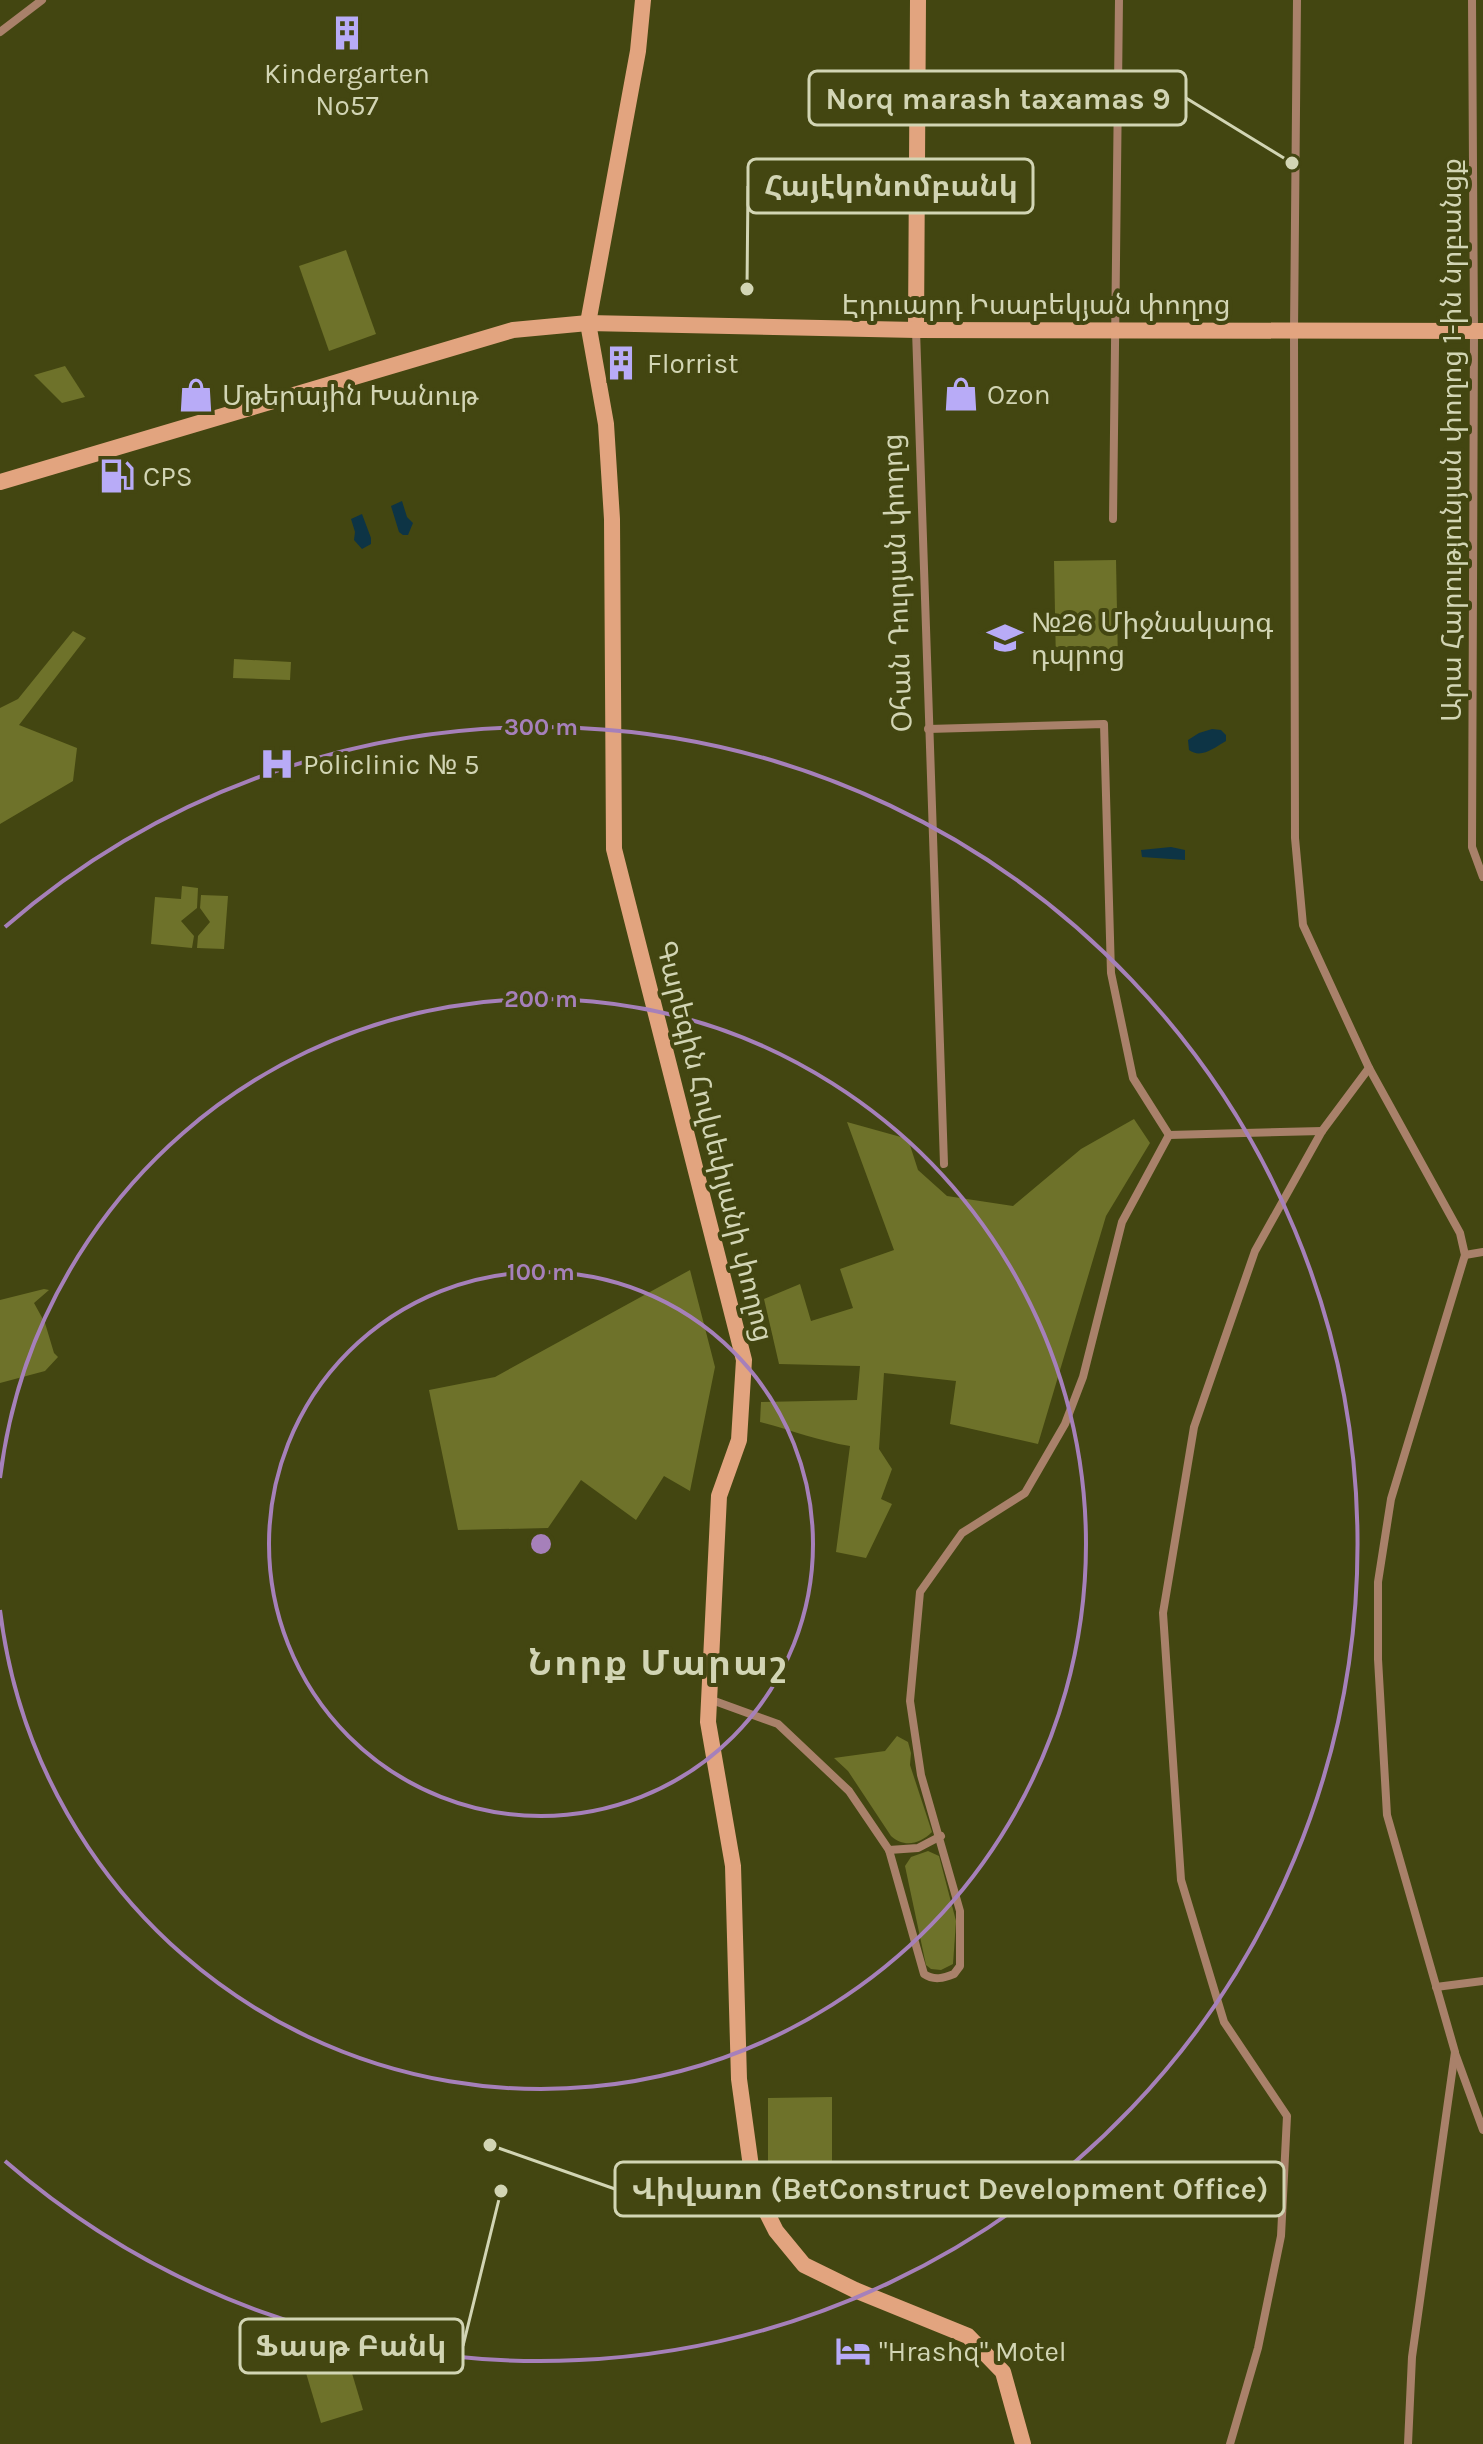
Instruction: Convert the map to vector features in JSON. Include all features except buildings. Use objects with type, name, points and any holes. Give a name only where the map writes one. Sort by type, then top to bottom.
[{"type":"main road","name":"Գարեգին Հովսեփյանի փողոց","points":[[643,0],[638,51],[588,323],[606,424],[612,519],[614,849],[744,1360],[739,1440],[719,1496],[708,1722],[733,1866],[739,2079],[756,2191],[776,2231],[804,2265],[855,2290],[968,2336],[1003,2372],[1023,2444]]},
{"type":"main road","name":"Օհան Դուրյան փողոց","points":[[916,330],[918,0]]},
{"type":"main road","name":"Էդուարդ Իսաբեկյան փողոց","points":[[0,482],[494,334],[588,323],[916,330],[1479,331]]},
{"type":"street","points":[[0,32],[42,0]]},
{"type":"street","points":[[1113,519],[1119,0]]},
{"type":"street","points":[[1297,0],[1295,838],[1303,925],[1369,1068],[1460,1233],[1465,1255],[1391,1499],[1378,1582],[1378,1659],[1387,1815],[1455,2052],[1483,2130]]},
{"type":"street","name":"Արա Հարությունյան փողոց 1-ին նրբանցք","points":[[1472,0],[1479,331],[1472,847],[1483,877]]},
{"type":"street","name":"Օհան Դուրյան փողոց","points":[[916,330],[944,1164]]},
{"type":"street","points":[[928,729],[1104,724],[1111,973],[1133,1078],[1169,1135]]},
{"type":"street","points":[[1230,2444],[1258,2348],[1281,2236],[1287,2116],[1224,2022],[1181,1880],[1163,1613],[1194,1427],[1255,1251],[1322,1131],[1369,1068]]},
{"type":"street","points":[[1169,1135],[1322,1131]]},
{"type":"street","points":[[709,1699],[778,1724],[849,1791],[889,1850],[921,1968],[929,1978],[954,1974],[960,1966],[960,1911],[941,1836],[921,1775],[910,1701],[920,1592],[962,1533],[1025,1493],[1065,1424],[1083,1377],[1122,1222],[1169,1135]]},
{"type":"street","points":[[1465,1255],[1483,1252]]},
{"type":"street","points":[[889,1850],[918,1848],[941,1836]]},
{"type":"street","points":[[1436,1987],[1483,1981]]},
{"type":"street","points":[[1408,2444],[1412,2357],[1455,2052]]},
{"type":"green space","points":[[346,250],[376,334],[329,351],[299,266]]},
{"type":"green space","points":[[65,366],[85,397],[62,403],[34,375]]},
{"type":"green space","points":[[1116,560],[1118,663],[1056,665],[1054,561]]},
{"type":"green space","points":[[73,631],[86,638],[19,725],[77,748],[73,781],[0,824],[0,708],[18,699]]},
{"type":"green space","points":[[234,659],[291,662],[290,680],[233,678]]},
{"type":"green space","points":[[182,886],[198,888],[197,908],[181,921],[194,936],[192,948],[151,944],[155,897],[181,899]]},
{"type":"green space","points":[[201,895],[228,896],[224,949],[197,948],[198,936],[210,922],[200,908]]},
{"type":"green space","points":[[1134,1119],[1150,1143],[1106,1216],[1038,1444],[950,1424],[956,1381],[884,1373],[879,1449],[892,1469],[881,1499],[892,1504],[866,1558],[836,1552],[850,1446],[760,1422],[761,1402],[857,1400],[860,1366],[779,1364],[764,1299],[800,1284],[811,1321],[853,1308],[840,1269],[894,1250],[847,1122],[908,1139],[918,1170],[947,1196],[1013,1206],[1081,1149]]},
{"type":"green space","points":[[690,1270],[715,1367],[690,1491],[664,1476],[636,1520],[581,1480],[548,1528],[458,1530],[429,1390],[495,1377]]},
{"type":"green space","points":[[49,1290],[34,1303],[58,1357],[45,1371],[0,1383],[0,1300]]},
{"type":"green space","points":[[897,1736],[908,1742],[910,1765],[932,1832],[912,1843],[901,1842],[891,1836],[848,1771],[834,1758],[885,1751]]},
{"type":"green space","points":[[928,1851],[939,1856],[956,1921],[953,1964],[941,1970],[926,1965],[905,1866],[911,1857]]},
{"type":"green space","points":[[832,2097],[832,2186],[768,2186],[768,2098]]},
{"type":"green space","points":[[339,2330],[363,2410],[321,2423],[297,2343]]},
{"type":"water","points":[[402,501],[407,517],[413,523],[408,535],[399,532],[391,506]]},
{"type":"water","points":[[362,514],[371,544],[362,549],[354,540],[351,519]]},
{"type":"water","points":[[1212,729],[1221,730],[1226,735],[1226,741],[1203,753],[1189,750],[1188,740]]},
{"type":"water","points":[[1171,847],[1185,850],[1185,860],[1142,857],[1141,850]]},
{"type":"water","points":[[889,2173],[914,2174],[919,2196],[913,2217],[903,2216],[900,2197],[888,2196]]},
{"type":"place","name":"Kindergarten No57","points":[[347,33]]},
{"type":"place","name":"Norq marash taxamas 9","points":[[1292,163]]},
{"type":"place","name":"Հայէկոնոմբանկ","points":[[747,289]]},
{"type":"place","name":"Florrist","points":[[621,363]]},
{"type":"place","name":"Ozon","points":[[961,394]]},
{"type":"place","name":"Մթերային Խանութ","points":[[196,395]]},
{"type":"place","name":"CPS","points":[[117,476]]},
{"type":"place","name":"№26 Միջնակարգ դպրոց","points":[[1005,638]]},
{"type":"place","name":"Policlinic № 5","points":[[277,764]]},
{"type":"place","name":"Վիվառո (BetConstruct Development Office)","points":[[490,2145]]},
{"type":"place","name":"Ֆասթ Բանկ","points":[[501,2191]]},
{"type":"place","name":"\"Hrashq\" Motel","points":[[853,2351]]},
{"type":"district","name":"Նորք Մարաշ","points":[[658,1663]]}]
